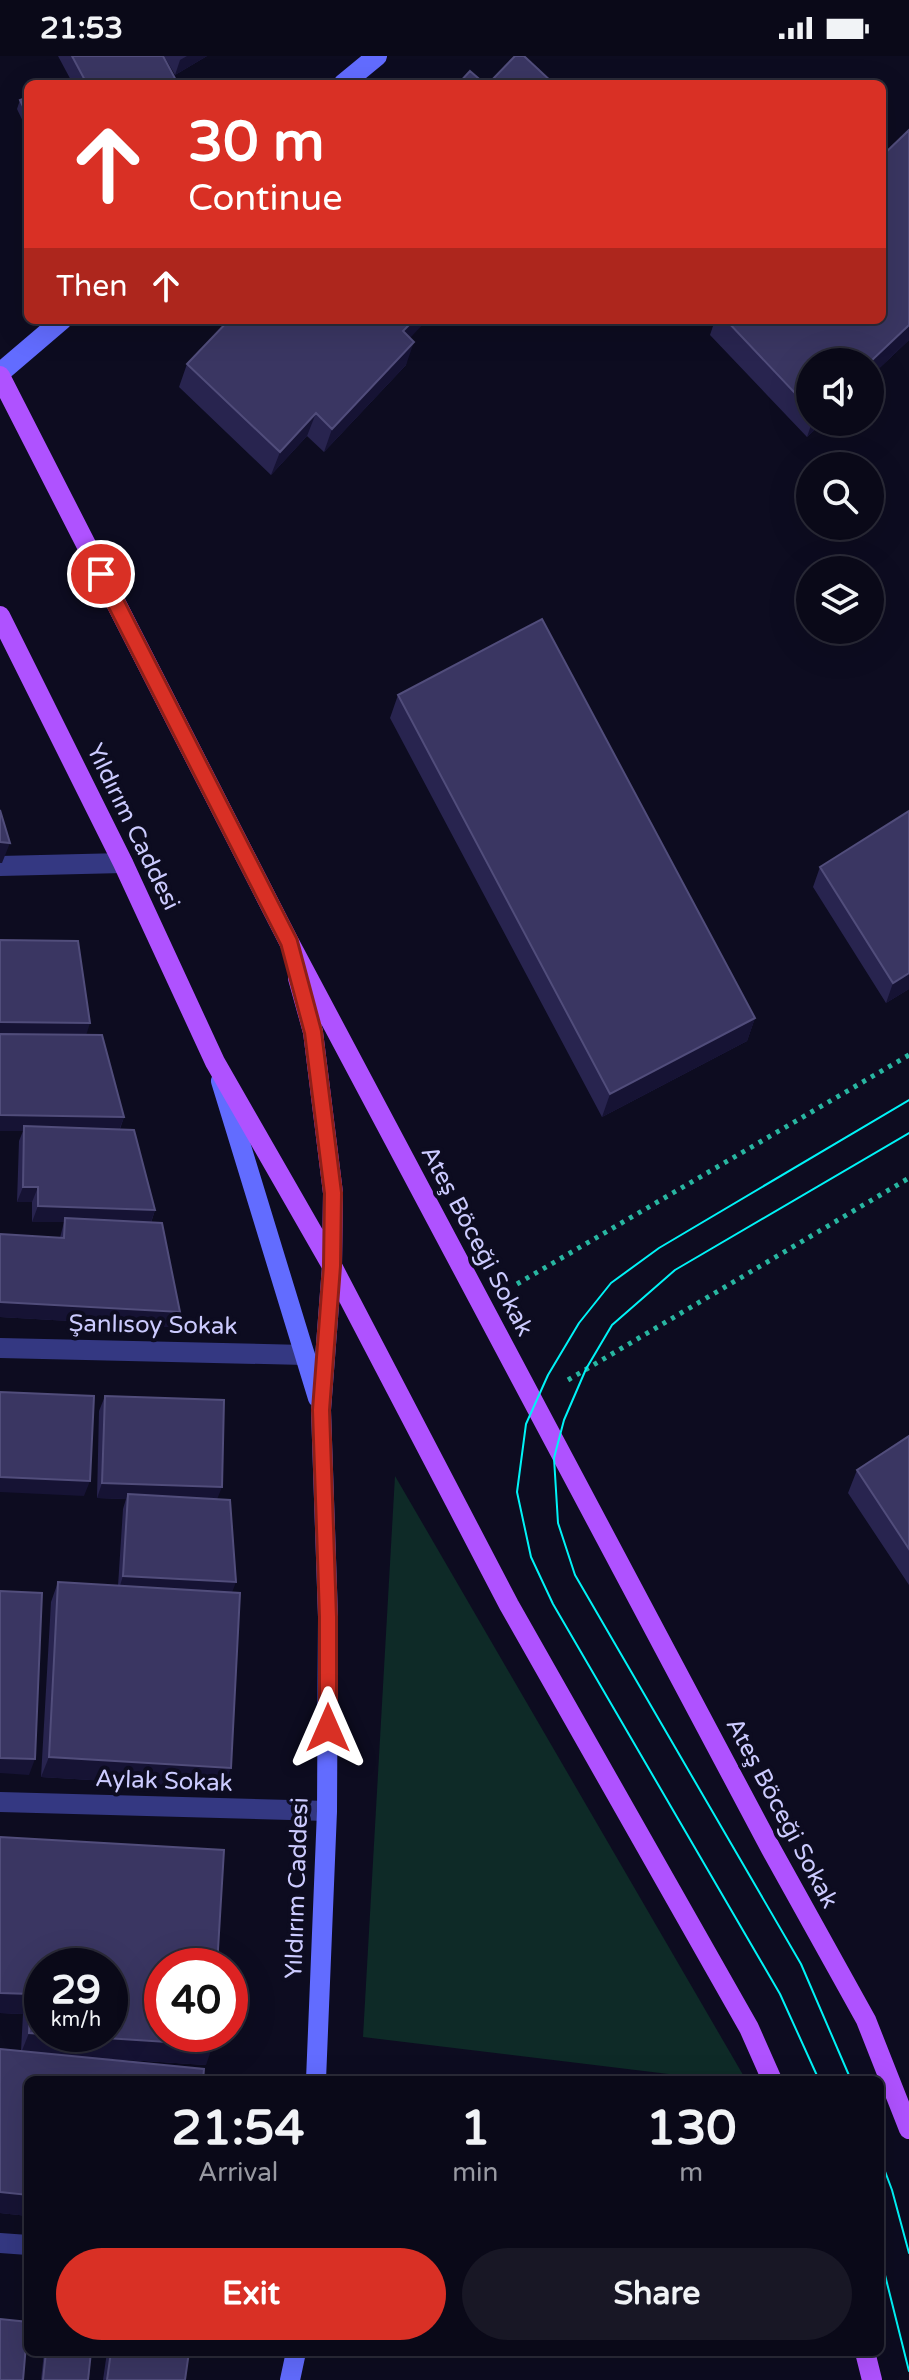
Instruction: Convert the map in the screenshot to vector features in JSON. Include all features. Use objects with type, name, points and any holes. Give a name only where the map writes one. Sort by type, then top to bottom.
[{"type":"main road","name":"Ateş Böceği Sokak","points":[[0,374],[289,942],[771,1849],[866,2020],[909,2129]]},
{"type":"main road","name":"Yıldırım Caddesi","points":[[0,616],[123,863],[215,1062],[332,1266]]},
{"type":"main road","points":[[289,942],[313,1032],[333,1193],[332,1266],[509,1605],[749,2028],[770,2076]]},
{"type":"main road","points":[[866,2356],[872,2380]]},
{"type":"street","points":[[348,80],[377,56]]},
{"type":"street","points":[[0,374],[57,324]]},
{"type":"street","points":[[0,866],[123,863]]},
{"type":"street","points":[[215,1062],[321,1410]]},
{"type":"street","points":[[321,1410],[332,1266]]},
{"type":"street","name":"Şanlısoy Sokak","points":[[0,1348],[305,1355]]},
{"type":"street","name":"Yıldırım Caddesi","points":[[316,2076],[327,1811],[328,1617],[321,1410]]},
{"type":"street","name":"Aylak Sokak","points":[[0,1802],[327,1811]]},
{"type":"street","points":[[0,2243],[24,2245]]},
{"type":"street","points":[[290,2380],[295,2356]]},
{"type":"path","points":[[482,1305],[909,1055]]},
{"type":"path","points":[[532,1401],[909,1178]]},
{"type":"green space","points":[[395,1476],[744,2076],[685,2076],[363,2037]]},
{"type":"building","points":[[72,56],[163,56],[176,80],[85,80]]},
{"type":"building","points":[[515,56],[524,56],[550,80],[492,80]]},
{"type":"building","points":[[470,71],[480,80],[462,80]]},
{"type":"building","points":[[909,130],[909,325],[884,349],[796,348],[796,394],[730,324],[886,324],[886,152]]},
{"type":"building","points":[[225,324],[410,324],[403,331],[414,342],[332,429],[316,413],[280,452],[187,364]]},
{"type":"building","points":[[542,619],[755,1018],[610,1094],[398,695]]},
{"type":"building","points":[[0,810],[10,843],[0,842]]},
{"type":"building","points":[[909,811],[909,973],[893,983],[820,867]]},
{"type":"building","points":[[0,940],[78,941],[90,1023],[0,1022]]},
{"type":"building","points":[[0,1034],[102,1035],[124,1117],[0,1115]]},
{"type":"building","points":[[24,1126],[134,1130],[155,1210],[38,1206],[38,1187],[23,1187]]},
{"type":"building","points":[[65,1218],[162,1223],[180,1312],[0,1302],[0,1234],[64,1238]]},
{"type":"building","points":[[0,1392],[94,1396],[90,1481],[0,1477]]},
{"type":"building","points":[[105,1396],[224,1400],[222,1487],[102,1483]]},
{"type":"building","points":[[909,1436],[909,1549],[857,1470]]},
{"type":"building","points":[[128,1494],[230,1500],[236,1582],[123,1576]]},
{"type":"building","points":[[58,1582],[240,1593],[231,1768],[49,1757]]},
{"type":"building","points":[[0,1591],[42,1593],[35,1759],[0,1758]]},
{"type":"building","points":[[0,1837],[224,1850],[218,1948],[144,1948],[144,2041],[128,2039],[128,1948],[24,1948],[24,1994],[0,1993]]},
{"type":"building","points":[[0,2049],[204,2069],[203,2076],[24,2076],[24,2195],[0,2192]]},
{"type":"building","points":[[0,2319],[24,2322],[23,2380],[0,2380]]},
{"type":"building","points":[[46,2356],[91,2356],[88,2380],[43,2380]]},
{"type":"building","points":[[110,2356],[188,2356],[185,2380],[107,2380]]},
{"type":"tram line","points":[[817,2076],[780,1994],[553,1604],[531,1557],[517,1492],[526,1424],[548,1375],[579,1323],[611,1283],[659,1248],[909,1100]]},
{"type":"tram line","points":[[849,2076],[801,1964],[575,1575],[558,1523],[554,1458],[564,1420],[586,1369],[612,1325],[675,1270],[909,1133]]},
{"type":"tram line","points":[[884,2169],[909,2253]]},
{"type":"tram line","points":[[884,2271],[909,2371]]},
{"type":"route","points":[[101,574],[289,942],[313,1032],[333,1193],[332,1266],[321,1410],[328,1617],[328,1728]]}]
